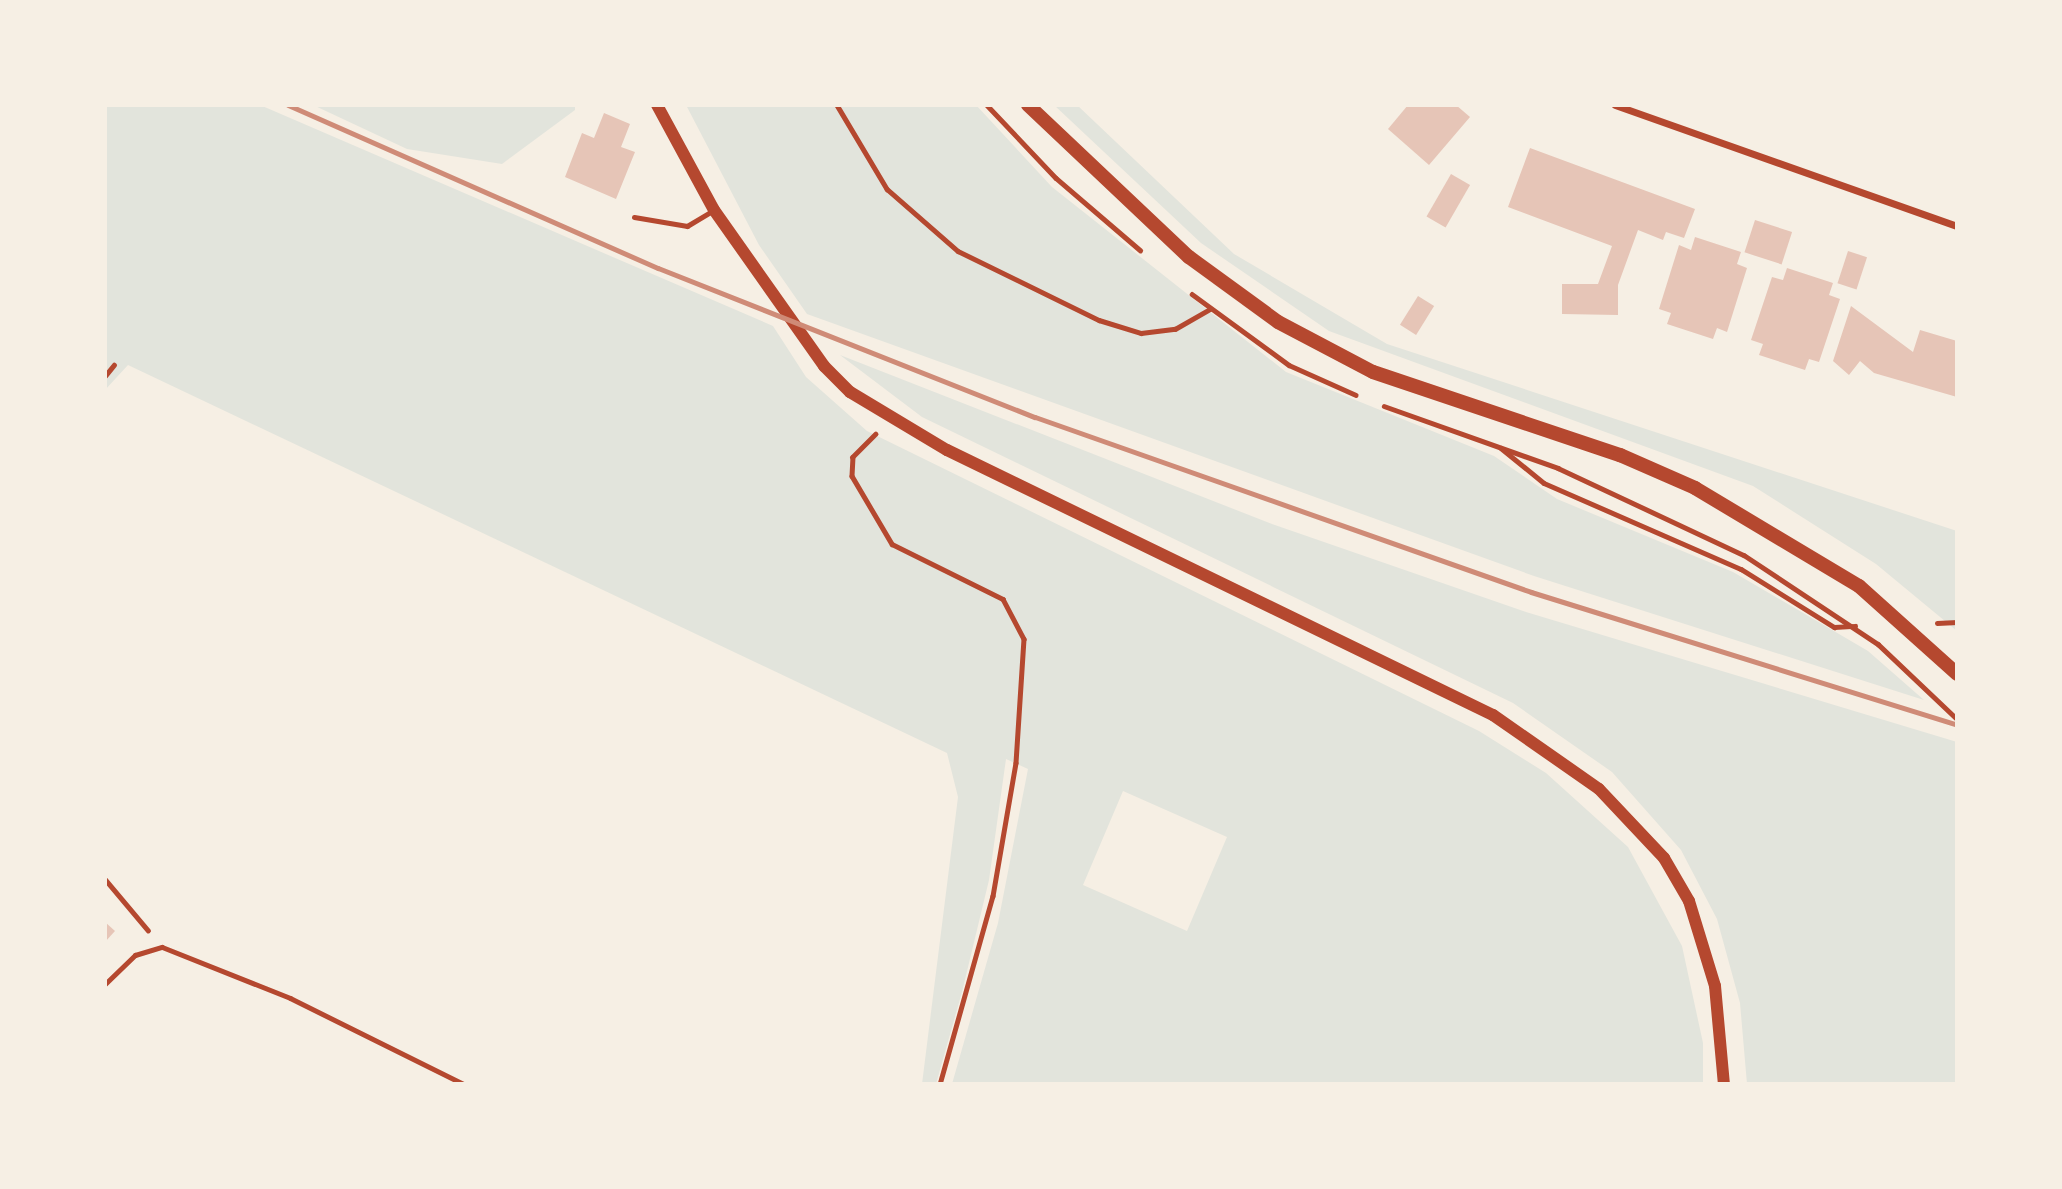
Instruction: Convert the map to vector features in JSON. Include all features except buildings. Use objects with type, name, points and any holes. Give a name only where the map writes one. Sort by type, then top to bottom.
[{"type":"main road","points":[[1028,105],[1189,257],[1322,347],[1695,488],[1859,586],[1957,674]]},
{"type":"street","points":[[657,105],[714,210],[824,366],[894,423],[1493,715],[1599,789],[1664,858],[1689,901],[1714,986],[1724,1084]]},
{"type":"street","points":[[1615,105],[1957,226]]},
{"type":"lane","points":[[634,217],[687,226],[714,210]]},
{"type":"lane","points":[[105,984],[135,955],[162,947],[290,998],[463,1084]]},
{"type":"path","points":[[837,105],[887,189],[958,251],[1099,320],[1141,333],[1175,329],[1210,309]]},
{"type":"path","points":[[105,376],[114,365]]},
{"type":"path","points":[[894,423],[853,457],[852,476],[892,544],[1003,599],[1024,639],[1016,763],[993,896],[940,1084]]},
{"type":"path","points":[[1500,447],[1544,483],[1741,569],[1834,626]]},
{"type":"path","points":[[1822,601],[1878,644],[1957,719]]},
{"type":"path","points":[[105,879],[162,947]]},
{"type":"shaded area","points":[[105,105],[260,105],[773,326],[806,377],[867,431],[1479,731],[1546,773],[1628,847],[1682,946],[1703,1043],[1703,1084],[952,1084],[998,923],[1028,769],[1006,759],[989,880],[962,992],[936,1084],[922,1084],[958,797],[947,753],[128,365],[105,390]],"holes":[[[1123,791],[1227,837],[1187,931],[1083,885]]]},
{"type":"shaded area","points":[[313,105],[575,105],[575,110],[502,164],[407,149]]},
{"type":"shaded area","points":[[686,105],[976,105],[1052,187],[1286,372],[1494,456],[1557,499],[1733,572],[1868,651],[1924,700],[1534,576],[807,314],[759,245]]},
{"type":"shaded area","points":[[1054,105],[1077,105],[1234,254],[1387,344],[1957,531],[1957,631],[1876,564],[1753,486],[1329,331],[1201,243]]},
{"type":"shaded area","points":[[840,355],[1272,524],[1526,612],[1957,742],[1957,1084],[1747,1084],[1740,1003],[1717,919],[1681,850],[1612,772],[1513,703],[922,417]]},
{"type":"railway","points":[[288,105],[658,268],[1035,417],[1531,592],[1957,725]]}]
